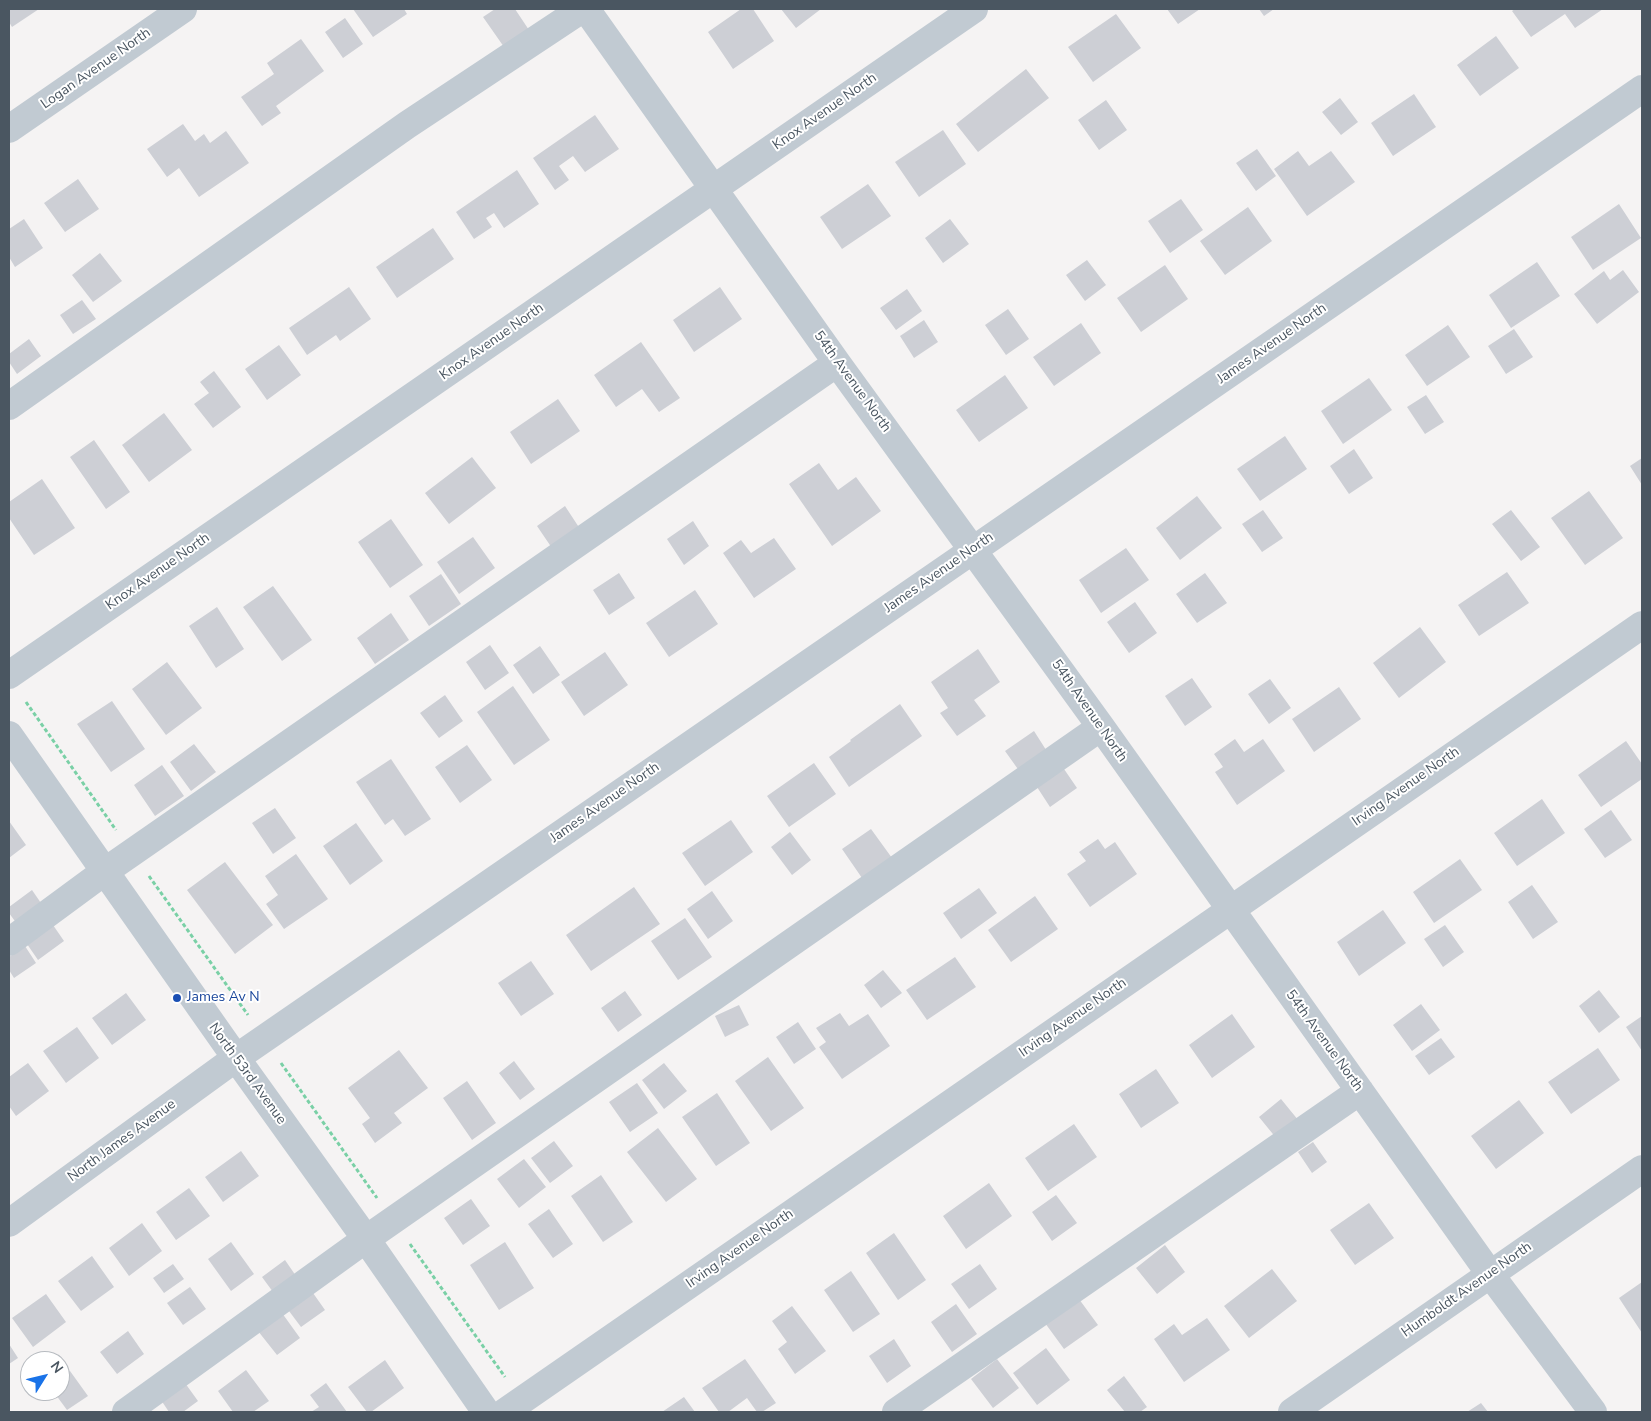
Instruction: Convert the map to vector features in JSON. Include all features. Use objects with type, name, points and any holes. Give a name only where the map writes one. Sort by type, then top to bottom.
[{"type":"street","name":"Logan Avenue North","points":[[9,129],[182,9]]},
{"type":"street","points":[[9,406],[406,125],[582,9]]},
{"type":"street","name":"54th Avenue North","points":[[586,9],[838,363],[974,549],[1490,1274],[1593,1412]]},
{"type":"street","name":"Knox Avenue North","points":[[9,675],[974,9]]},
{"type":"street","name":"James Avenue North","points":[[236,1058],[1642,89]]},
{"type":"street","points":[[9,942],[104,872],[838,363]]},
{"type":"street","name":"Irving Avenue North","points":[[505,1412],[1642,624]]},
{"type":"street","points":[[126,1412],[366,1239],[1101,727]]},
{"type":"street","name":"North 53rd Avenue","points":[[9,735],[104,872],[366,1239],[486,1412]]},
{"type":"street","name":"North James Avenue","points":[[9,1223],[236,1058]]},
{"type":"street","points":[[896,1412],[1360,1091]]},
{"type":"street","name":"Humboldt Avenue North","points":[[1292,1412],[1642,1169]]},
{"type":"building","points":[[9,9],[39,9],[12,27],[9,22]]},
{"type":"building","points":[[353,9],[404,9],[407,14],[373,37]]},
{"type":"building","points":[[495,9],[515,9],[529,30],[504,47],[483,17]]},
{"type":"building","points":[[741,9],[753,9],[774,41],[733,69],[708,32]]},
{"type":"building","points":[[781,9],[821,9],[796,28]]},
{"type":"building","points":[[1167,9],[1200,9],[1178,24]]},
{"type":"building","points":[[1259,9],[1274,9],[1264,16]]},
{"type":"building","points":[[1515,9],[1603,9],[1575,28],[1565,14],[1531,37],[1512,11]]},
{"type":"building","points":[[1116,14],[1141,48],[1093,82],[1068,47]]},
{"type":"building","points":[[345,18],[363,44],[343,58],[325,32]]},
{"type":"building","points":[[1496,36],[1519,68],[1480,96],[1457,65]]},
{"type":"building","points":[[301,39],[324,71],[276,106],[281,113],[262,126],[241,97],[274,74],[267,63]]},
{"type":"building","points":[[1026,69],[1049,98],[978,152],[956,124]]},
{"type":"building","points":[[1414,94],[1436,127],[1393,156],[1371,123]]},
{"type":"building","points":[[1340,98],[1358,122],[1341,135],[1322,112]]},
{"type":"building","points":[[1106,100],[1127,130],[1099,150],[1078,120]]},
{"type":"building","points":[[595,115],[619,149],[585,172],[573,156],[559,166],[569,180],[555,190],[533,158]]},
{"type":"building","points":[[183,124],[195,141],[204,134],[210,143],[226,131],[249,163],[199,197],[179,168],[167,177],[147,149]]},
{"type":"building","points":[[943,130],[966,164],[919,197],[895,162]]},
{"type":"building","points":[[1257,149],[1276,176],[1256,191],[1236,163]]},
{"type":"building","points":[[1298,151],[1309,166],[1331,151],[1355,182],[1307,216],[1274,169]]},
{"type":"building","points":[[517,170],[539,204],[504,228],[494,213],[486,218],[492,227],[474,239],[456,212]]},
{"type":"building","points":[[78,179],[99,209],[65,232],[44,203]]},
{"type":"building","points":[[868,184],[891,216],[842,249],[820,217]]},
{"type":"building","points":[[1181,199],[1203,230],[1170,253],[1148,221]]},
{"type":"building","points":[[1619,204],[1641,238],[1593,270],[1571,237]]},
{"type":"building","points":[[1248,207],[1272,241],[1225,275],[1200,241]]},
{"type":"building","points":[[24,219],[43,248],[15,267],[9,257],[9,229]]},
{"type":"building","points":[[950,219],[969,244],[943,263],[925,238]]},
{"type":"building","points":[[433,228],[454,259],[397,298],[376,267]]},
{"type":"building","points":[[100,253],[122,281],[93,302],[72,275]]},
{"type":"building","points":[[1087,260],[1106,285],[1085,301],[1066,275]]},
{"type":"building","points":[[1537,262],[1560,296],[1511,328],[1489,295]]},
{"type":"building","points":[[1165,265],[1188,299],[1141,332],[1117,298]]},
{"type":"building","points":[[1623,270],[1639,292],[1597,324],[1574,294],[1604,271],[1610,280]]},
{"type":"building","points":[[349,287],[371,319],[340,341],[336,335],[307,355],[289,328]]},
{"type":"building","points":[[720,287],[742,319],[694,352],[673,320]]},
{"type":"building","points":[[907,289],[922,311],[896,330],[880,308]]},
{"type":"building","points":[[82,300],[96,319],[73,334],[60,315]]},
{"type":"building","points":[[1008,309],[1029,339],[1006,355],[985,325]]},
{"type":"building","points":[[924,320],[938,342],[914,358],[900,336]]},
{"type":"building","points":[[1081,323],[1101,353],[1054,386],[1033,357]]},
{"type":"building","points":[[1448,325],[1470,357],[1427,386],[1405,355]]},
{"type":"building","points":[[1514,329],[1533,357],[1506,374],[1488,346]]},
{"type":"building","points":[[29,339],[41,356],[17,374],[9,362],[9,354]]},
{"type":"building","points":[[641,342],[680,398],[659,412],[642,389],[616,407],[594,375]]},
{"type":"building","points":[[279,345],[301,375],[267,400],[245,369]]},
{"type":"building","points":[[214,371],[241,407],[213,428],[194,404],[209,393],[200,382]]},
{"type":"building","points":[[1005,375],[1028,408],[979,442],[956,410]]},
{"type":"building","points":[[1369,378],[1392,410],[1343,444],[1321,411]]},
{"type":"building","points":[[1426,395],[1444,422],[1425,434],[1407,407]]},
{"type":"building","points":[[558,399],[580,431],[531,464],[510,432]]},
{"type":"building","points":[[164,413],[192,450],[149,482],[122,445]]},
{"type":"building","points":[[1285,436],[1307,469],[1260,501],[1237,469]]},
{"type":"building","points":[[94,440],[130,492],[106,509],[70,457]]},
{"type":"building","points":[[1354,449],[1373,478],[1349,494],[1330,466]]},
{"type":"building","points":[[472,457],[496,488],[449,524],[425,493]]},
{"type":"building","points":[[1642,458],[1642,485],[1630,466]]},
{"type":"building","points":[[819,463],[838,490],[856,477],[881,511],[832,546],[789,484]]},
{"type":"building","points":[[42,479],[75,528],[34,555],[9,518],[9,502]]},
{"type":"building","points":[[1589,491],[1623,538],[1585,565],[1551,518]]},
{"type":"building","points":[[1197,496],[1222,528],[1180,560],[1156,528]]},
{"type":"building","points":[[565,506],[584,535],[556,554],[537,526]]},
{"type":"building","points":[[1263,510],[1283,538],[1262,552],[1242,524]]},
{"type":"building","points":[[1511,510],[1540,547],[1521,561],[1492,524]]},
{"type":"building","points":[[391,519],[423,565],[390,588],[358,542]]},
{"type":"building","points":[[693,521],[709,546],[684,565],[667,539]]},
{"type":"building","points":[[473,537],[495,568],[459,594],[437,562]]},
{"type":"building","points":[[774,538],[796,569],[754,598],[723,553],[741,540],[751,553]]},
{"type":"building","points":[[1126,548],[1149,580],[1101,613],[1079,580]]},
{"type":"building","points":[[1507,572],[1529,603],[1479,636],[1458,605]]},
{"type":"building","points":[[619,573],[635,598],[609,615],[593,590]]},
{"type":"building","points":[[1205,573],[1227,603],[1197,623],[1176,594]]},
{"type":"building","points":[[441,574],[461,604],[429,626],[409,596]]},
{"type":"building","points":[[273,586],[312,640],[282,661],[243,607]]},
{"type":"building","points":[[695,590],[718,624],[669,657],[646,623]]},
{"type":"building","points":[[1135,602],[1157,633],[1129,653],[1107,622]]},
{"type":"building","points":[[217,607],[244,649],[216,668],[189,626]]},
{"type":"building","points":[[391,613],[409,640],[375,664],[357,638]]},
{"type":"building","points":[[1420,627],[1446,662],[1399,698],[1373,663]]},
{"type":"building","points":[[490,645],[509,673],[485,690],[466,662]]},
{"type":"building","points":[[540,646],[560,675],[533,694],[513,665]]},
{"type":"building","points":[[978,649],[1000,682],[974,700],[986,716],[957,736],[940,713],[948,708],[931,682]]},
{"type":"building","points":[[605,652],[628,685],[584,716],[561,682]]},
{"type":"building","points":[[167,662],[202,708],[166,735],[132,689]]},
{"type":"building","points":[[1192,678],[1212,707],[1185,726],[1165,696]]},
{"type":"building","points":[[1270,679],[1291,708],[1269,724],[1248,694]]},
{"type":"building","points":[[513,686],[550,740],[514,765],[477,712]]},
{"type":"building","points":[[1339,687],[1361,719],[1314,752],[1292,719]]},
{"type":"building","points":[[445,695],[463,721],[439,738],[420,713]]},
{"type":"building","points":[[112,701],[145,749],[111,772],[77,724]]},
{"type":"building","points":[[900,704],[922,736],[849,787],[829,757]]},
{"type":"building","points":[[1034,731],[1048,753],[1020,772],[1005,751]]},
{"type":"building","points":[[1235,739],[1244,752],[1263,739],[1285,771],[1237,805],[1215,772],[1223,767],[1214,754]]},
{"type":"building","points":[[1626,741],[1642,764],[1642,779],[1601,807],[1578,775]]},
{"type":"building","points":[[194,744],[216,772],[191,791],[170,762]]},
{"type":"building","points":[[467,745],[492,780],[460,803],[435,767]]},
{"type":"building","points":[[391,759],[431,819],[405,836],[393,819],[385,825],[356,782]]},
{"type":"building","points":[[814,763],[836,794],[789,827],[767,796]]},
{"type":"building","points":[[162,765],[184,796],[155,816],[134,785]]},
{"type":"building","points":[[1064,769],[1077,788],[1050,807],[1037,787]]},
{"type":"building","points":[[1542,799],[1565,833],[1517,866],[1494,833]]},
{"type":"building","points":[[275,808],[296,838],[273,854],[252,823]]},
{"type":"building","points":[[1611,810],[1632,840],[1605,858],[1584,829]]},
{"type":"building","points":[[731,820],[753,852],[705,886],[682,853]]},
{"type":"building","points":[[9,821],[26,845],[9,858]]},
{"type":"building","points":[[356,823],[383,861],[350,885],[323,846]]},
{"type":"building","points":[[871,829],[892,858],[862,878],[842,849]]},
{"type":"building","points":[[790,832],[811,860],[792,875],[771,847]]},
{"type":"building","points":[[1098,839],[1105,849],[1115,842],[1137,874],[1090,907],[1067,874],[1086,861],[1079,852]]},
{"type":"building","points":[[296,854],[328,899],[284,929],[266,904],[278,895],[265,876]]},
{"type":"building","points":[[1460,859],[1482,890],[1434,923],[1413,892]]},
{"type":"building","points":[[225,862],[273,925],[235,954],[187,890]]},
{"type":"building","points":[[1532,885],[1558,922],[1533,939],[1508,902]]},
{"type":"building","points":[[634,887],[660,924],[591,971],[566,935]]},
{"type":"building","points":[[979,888],[997,913],[961,939],[943,913]]},
{"type":"building","points":[[32,890],[43,906],[17,924],[9,913],[9,907]]},
{"type":"building","points":[[712,891],[733,921],[708,939],[687,909]]},
{"type":"building","points":[[1035,896],[1058,929],[1011,962],[988,930]]},
{"type":"building","points":[[1383,910],[1406,943],[1359,976],[1337,942]]},
{"type":"building","points":[[685,918],[712,957],[678,980],[651,941]]},
{"type":"building","points":[[53,925],[64,941],[38,960],[27,944]]},
{"type":"building","points":[[1445,925],[1464,952],[1443,967],[1424,939]]},
{"type":"building","points":[[25,946],[36,963],[14,978],[9,970],[9,957]]},
{"type":"building","points":[[955,957],[976,987],[927,1020],[906,990]]},
{"type":"building","points":[[531,961],[554,994],[521,1016],[498,983]]},
{"type":"building","points":[[883,970],[902,993],[881,1008],[864,985]]},
{"type":"building","points":[[1599,990],[1620,1017],[1599,1033],[1579,1006]]},
{"type":"building","points":[[625,991],[642,1015],[618,1032],[601,1008]]},
{"type":"building","points":[[126,993],[146,1020],[112,1045],[92,1018]]},
{"type":"building","points":[[1421,1004],[1440,1030],[1412,1051],[1393,1025]]},
{"type":"building","points":[[739,1005],[749,1025],[725,1037],[715,1016]]},
{"type":"building","points":[[840,1013],[849,1026],[868,1014],[890,1046],[842,1079],[819,1047],[826,1042],[816,1028]]},
{"type":"building","points":[[1232,1014],[1255,1047],[1212,1078],[1189,1045]]},
{"type":"building","points":[[1642,1016],[1642,1051],[1626,1027]]},
{"type":"building","points":[[798,1022],[816,1049],[794,1064],[776,1037]]},
{"type":"building","points":[[77,1027],[99,1058],[66,1083],[43,1051]]},
{"type":"building","points":[[1441,1038],[1455,1057],[1429,1075],[1415,1056]]},
{"type":"building","points":[[1598,1048],[1620,1080],[1571,1114],[1548,1082]]},
{"type":"building","points":[[399,1050],[428,1088],[394,1113],[402,1123],[375,1143],[362,1124],[370,1118],[348,1088]]},
{"type":"building","points":[[768,1057],[804,1108],[771,1131],[735,1081]]},
{"type":"building","points":[[514,1061],[535,1089],[520,1100],[499,1073]]},
{"type":"building","points":[[28,1063],[49,1091],[16,1116],[9,1106],[9,1077]]},
{"type":"building","points":[[664,1063],[687,1091],[664,1109],[642,1080]]},
{"type":"building","points":[[1156,1069],[1179,1103],[1141,1128],[1119,1094]]},
{"type":"building","points":[[467,1081],[496,1123],[472,1140],[443,1098]]},
{"type":"building","points":[[637,1083],[658,1113],[630,1132],[609,1102]]},
{"type":"building","points":[[717,1093],[750,1143],[716,1166],[682,1117]]},
{"type":"building","points":[[1281,1099],[1303,1126],[1281,1144],[1259,1117]]},
{"type":"building","points":[[1519,1100],[1544,1133],[1496,1169],[1471,1136]]},
{"type":"building","points":[[1074,1124],[1097,1157],[1048,1191],[1025,1158]]},
{"type":"building","points":[[658,1128],[697,1179],[666,1202],[627,1152]]},
{"type":"building","points":[[554,1141],[573,1166],[550,1183],[531,1158]]},
{"type":"building","points":[[1313,1142],[1327,1162],[1312,1173],[1298,1152]]},
{"type":"building","points":[[241,1151],[259,1176],[223,1202],[205,1177]]},
{"type":"building","points":[[524,1159],[546,1187],[519,1208],[497,1179]]},
{"type":"building","points":[[601,1175],[633,1222],[603,1242],[571,1196]]},
{"type":"building","points":[[989,1183],[1012,1216],[966,1249],[943,1216]]},
{"type":"building","points":[[189,1188],[210,1216],[176,1240],[156,1212]]},
{"type":"building","points":[[1056,1195],[1077,1223],[1052,1241],[1032,1212]]},
{"type":"building","points":[[471,1199],[490,1226],[463,1245],[444,1218]]},
{"type":"building","points":[[1369,1203],[1394,1238],[1355,1265],[1330,1230]]},
{"type":"building","points":[[549,1209],[573,1244],[553,1258],[528,1224]]},
{"type":"building","points":[[142,1223],[162,1251],[129,1276],[109,1248]]},
{"type":"building","points":[[894,1233],[926,1280],[898,1300],[866,1253]]},
{"type":"building","points":[[231,1242],[254,1274],[231,1291],[208,1259]]},
{"type":"building","points":[[505,1242],[534,1288],[499,1310],[470,1265]]},
{"type":"building","points":[[1165,1245],[1185,1272],[1157,1294],[1136,1268]]},
{"type":"building","points":[[92,1256],[114,1287],[81,1311],[58,1281]]},
{"type":"building","points":[[285,1260],[296,1276],[273,1292],[262,1277]]},
{"type":"building","points":[[173,1264],[184,1279],[164,1293],[153,1278]]},
{"type":"building","points":[[980,1264],[997,1289],[969,1309],[951,1284]]},
{"type":"building","points":[[1272,1269],[1297,1301],[1249,1338],[1224,1306]]},
{"type":"building","points":[[851,1271],[880,1314],[853,1332],[824,1290]]},
{"type":"building","points":[[1642,1282],[1642,1333],[1619,1298]]},
{"type":"building","points":[[190,1287],[206,1309],[183,1325],[167,1303]]},
{"type":"building","points":[[313,1293],[325,1310],[301,1327],[289,1311]]},
{"type":"building","points":[[46,1294],[66,1322],[33,1347],[12,1318]]},
{"type":"building","points":[[1079,1299],[1098,1325],[1064,1349],[1045,1323]]},
{"type":"building","points":[[956,1304],[977,1334],[952,1352],[931,1322]]},
{"type":"building","points":[[792,1306],[826,1351],[795,1374],[778,1349],[787,1342],[772,1321]]},
{"type":"building","points":[[282,1313],[300,1338],[277,1355],[258,1331]]},
{"type":"building","points":[[1207,1318],[1230,1350],[1184,1382],[1154,1339],[1174,1324],[1182,1335]]},
{"type":"building","points":[[128,1331],[144,1354],[117,1374],[100,1352]]},
{"type":"building","points":[[894,1339],[911,1366],[887,1383],[869,1356]]},
{"type":"building","points":[[9,1344],[18,1358],[9,1364]]},
{"type":"building","points":[[1046,1348],[1070,1380],[1037,1405],[1013,1373]]},
{"type":"building","points":[[745,1359],[776,1403],[762,1412],[757,1412],[747,1398],[728,1412],[719,1412],[702,1388]]},
{"type":"building","points":[[997,1359],[1019,1388],[993,1408],[971,1379]]},
{"type":"building","points":[[385,1360],[404,1388],[371,1412],[367,1412],[348,1387]]},
{"type":"building","points":[[246,1370],[269,1401],[253,1412],[233,1412],[218,1391]]},
{"type":"building","points":[[70,1371],[88,1396],[67,1410],[60,1401],[70,1401]]},
{"type":"building","points":[[1124,1376],[1147,1407],[1140,1412],[1125,1412],[1107,1390]]},
{"type":"building","points":[[185,1383],[198,1401],[183,1412],[169,1412],[161,1400]]},
{"type":"building","points":[[326,1383],[347,1412],[311,1412],[319,1407],[310,1395]]},
{"type":"building","points":[[684,1397],[695,1412],[662,1412]]},
{"type":"building","points":[[1481,1403],[1488,1412],[1467,1412]]},
{"type":"place","name":"James Av N","points":[[177,998]]}]
